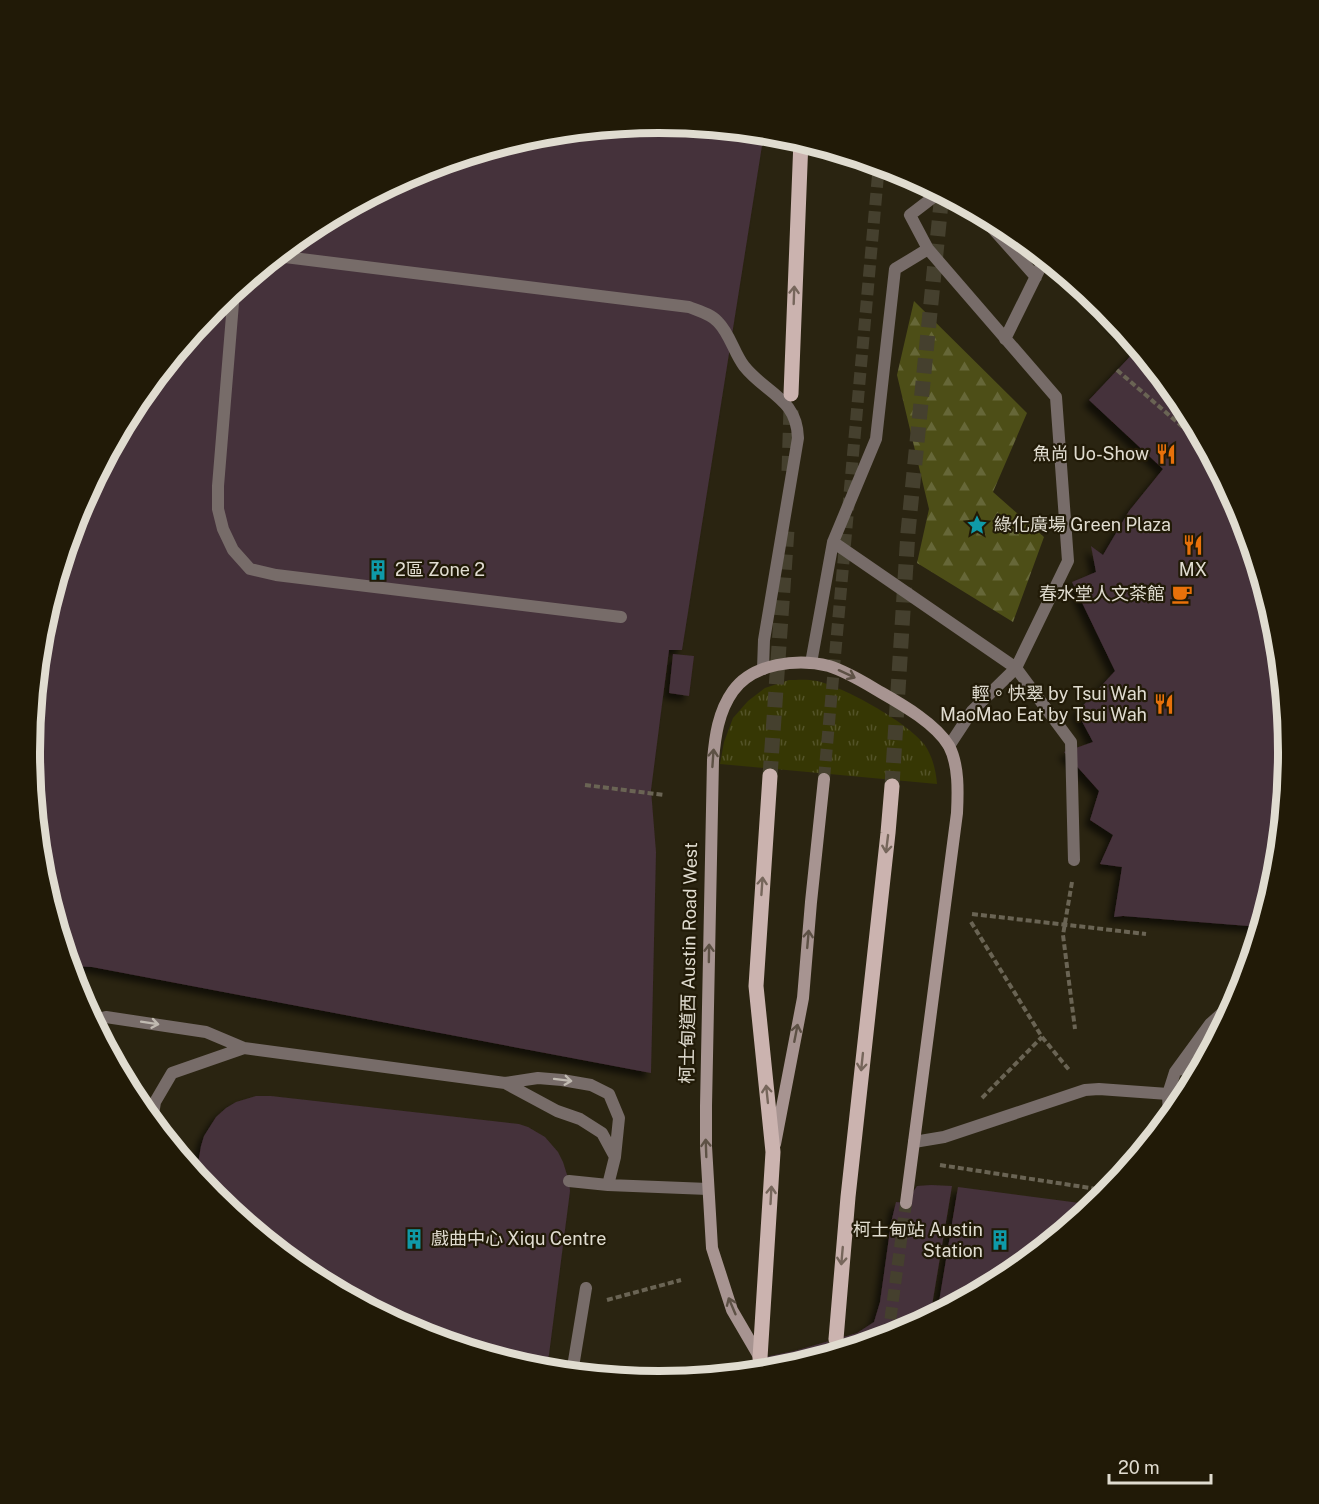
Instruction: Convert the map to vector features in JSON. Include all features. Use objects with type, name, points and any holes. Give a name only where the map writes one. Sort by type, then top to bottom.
[{"type":"main road","points":[[791,394],[801,150]]},
{"type":"main road","points":[[770,776],[756,986],[773,1152]]},
{"type":"main road","points":[[836,1338],[848,1197],[892,786]]},
{"type":"main road","name":"柯士甸道西 Austin Road West","points":[[760,1358],[773,1152]]},
{"type":"street","points":[[933,197],[910,215],[928,249],[1056,397],[1068,561],[1016,668],[972,711],[949,746]]},
{"type":"street","points":[[997,233],[1036,277]]},
{"type":"street","points":[[812,663],[833,542],[876,439],[895,269],[928,249]]},
{"type":"street","points":[[288,257],[689,307],[718,322],[744,366],[788,406],[794,415],[797,428],[798,438],[764,640],[763,669]]},
{"type":"street","points":[[1005,339],[1041,265]]},
{"type":"street","points":[[233,304],[218,509],[222,529],[233,550],[250,569],[276,575],[621,617]]},
{"type":"street","points":[[833,542],[1016,668],[1071,742],[1074,860]]},
{"type":"street","name":"柯士甸道西 Austin Road West","points":[[760,1358],[732,1310],[712,1248],[706,1094],[712,760],[715,737],[721,714],[733,690],[746,678],[763,669],[789,663],[812,663],[846,673],[913,711],[933,727],[949,746],[955,767],[958,790],[957,813],[906,1203]]},
{"type":"street","name":"柯士甸道西 Austin Road West","points":[[773,1152],[803,998],[824,779]]},
{"type":"street","points":[[1168,1104],[1168,1094],[1175,1072],[1210,1024],[1220,1015]]},
{"type":"street","points":[[101,1019],[106,1017],[206,1032],[244,1048],[505,1083],[538,1078],[591,1084],[609,1094],[619,1118],[615,1157],[608,1185]]},
{"type":"street","points":[[154,1109],[155,1102],[172,1073],[244,1048]]},
{"type":"street","points":[[1175,1072],[1195,1064]]},
{"type":"street","points":[[505,1083],[557,1111],[580,1119],[602,1133],[615,1157]]},
{"type":"street","points":[[914,1142],[944,1137],[1085,1090],[1168,1094]]},
{"type":"street","points":[[569,1181],[708,1189]]},
{"type":"street","points":[[573,1365],[586,1288]]},
{"type":"path","points":[[1117,370],[1190,432]]},
{"type":"path","points":[[585,785],[664,795]]},
{"type":"path","points":[[1070,900],[1063,935],[1075,1029]]},
{"type":"path","points":[[972,914],[1146,934]]},
{"type":"path","points":[[971,922],[1042,1037],[1085,1090]]},
{"type":"path","points":[[976,1103],[1042,1037]]},
{"type":"path","points":[[940,1165],[1098,1189]]},
{"type":"path","points":[[583,1307],[681,1280]]},
{"type":"green space","points":[[914,301],[1027,413],[993,492],[1044,537],[1013,622],[917,563],[929,509],[897,375]]},
{"type":"green space","points":[[789,680],[814,680],[829,685],[843,690],[890,716],[916,735],[927,748],[936,773],[937,784],[720,764],[724,742],[733,718],[748,701],[765,688]]},
{"type":"building","name":"2區 Zone 2","points":[[660,133],[700,134],[763,142],[682,650],[669,650],[651,790],[656,852],[651,1073],[79,966],[52,873],[46,833],[40,752],[46,671],[52,631],[62,592],[73,553],[88,515],[123,442],[168,375],[222,314],[283,261],[350,216],[423,180],[499,154],[579,138]]},
{"type":"building","points":[[1133,353],[1151,375],[1196,442],[1215,478],[1246,553],[1267,631],[1277,712],[1278,752],[1273,833],[1267,873],[1253,926],[1114,917],[1122,867],[1100,864],[1113,835],[1090,820],[1099,791],[1064,752],[1093,742],[1077,712],[1115,671],[1072,582],[1096,572],[1091,546],[1103,555],[1129,511],[1163,469],[1089,400]]},
{"type":"building","points":[[673,654],[694,656],[689,696],[669,693]]},
{"type":"building","name":"戲曲中心 Xiqu Centre","points":[[256,1096],[271,1096],[519,1124],[545,1137],[563,1162],[570,1191],[548,1361],[499,1350],[461,1338],[386,1307],[316,1267],[251,1217],[198,1164],[204,1136],[216,1117],[236,1102]]},
{"type":"building","points":[[917,1186],[952,1186],[932,1308],[896,1324],[820,1350],[733,1367],[857,1333],[874,1322],[880,1302],[896,1202],[906,1203]]},
{"type":"building","name":"柯士甸站 Austin Station","points":[[958,1187],[1083,1203],[1036,1243],[1003,1267],[939,1304]]},
{"type":"tunnel","points":[[824,779],[878,173]]},
{"type":"tunnel","points":[[892,786],[908,532],[941,201]]},
{"type":"tunnel","points":[[789,471],[791,408]]},
{"type":"tunnel","points":[[770,776],[787,530]]},
{"type":"tunnel","points":[[889,1326],[906,1203]]},
{"type":"tunnel","points":[[835,1345],[836,1339]]},
{"type":"tunnel","points":[[760,1358],[760,1362]]},
{"type":"place","name":"魚尚 Uo-Show","points":[[1166,454]]},
{"type":"place","name":"綠化廣場 Green Plaza","points":[[977,525]]},
{"type":"place","name":"MX","points":[[1193,545]]},
{"type":"place","name":"2區 Zone 2","points":[[378,570]]},
{"type":"place","name":"春水堂人文茶館","points":[[1182,594]]},
{"type":"place","name":"輕。快翠 by Tsui Wah MaoMao Eat by Tsui Wah","points":[[1164,704]]},
{"type":"place","name":"戲曲中心 Xiqu Centre","points":[[414,1239]]},
{"type":"place","name":"柯士甸站 Austin Station","points":[[1000,1240]]}]
